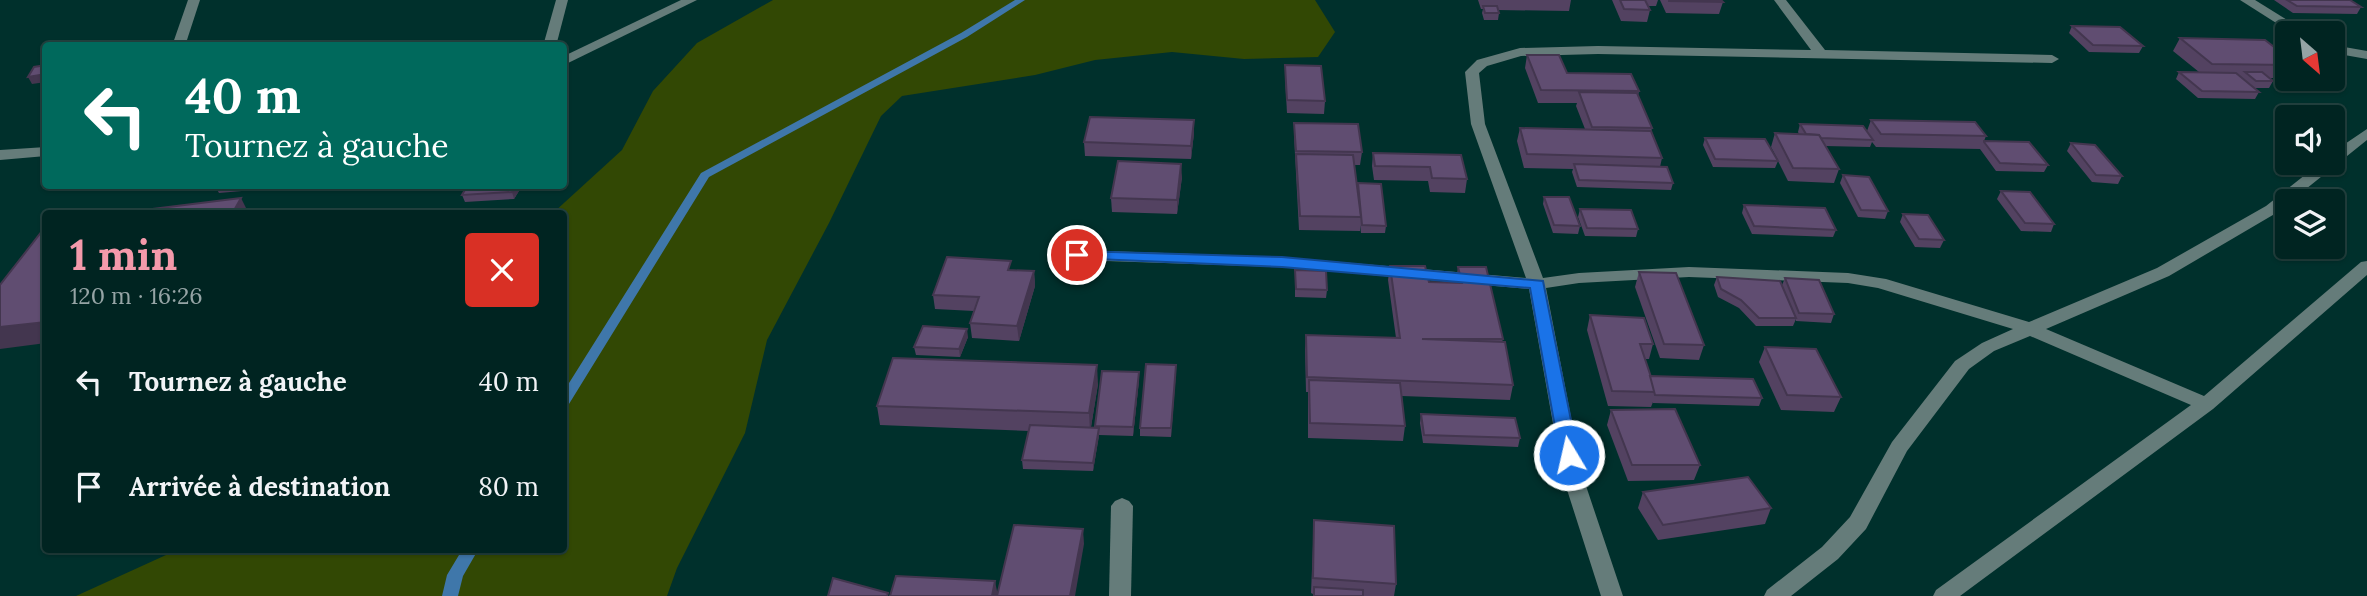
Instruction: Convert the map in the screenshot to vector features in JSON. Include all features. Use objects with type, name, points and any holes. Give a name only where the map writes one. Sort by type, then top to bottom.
[{"type":"street","points":[[179,42],[194,0]]},
{"type":"street","points":[[550,42],[562,0]]},
{"type":"street","points":[[567,60],[691,0]]},
{"type":"street","points":[[1780,0],[1820,53]]},
{"type":"street","points":[[2246,0],[2281,21]]},
{"type":"street","points":[[1612,596],[1572,474],[1537,284],[1478,124],[1472,72],[1482,64],[1520,52],[1598,50],[2052,59]]},
{"type":"street","points":[[2345,52],[2367,55]]},
{"type":"street","points":[[2345,150],[2367,133]]},
{"type":"street","points":[[0,155],[42,151]]},
{"type":"street","points":[[1775,596],[1830,553],[1858,523],[1899,447],[1962,365],[1988,347],[2028,328],[2163,272],[2272,209],[2314,175]]},
{"type":"street","points":[[1077,255],[1282,262],[1537,284],[1579,278],[1689,272],[1847,278],[1922,294],[2028,328],[2206,404]]},
{"type":"street","points":[[1944,596],[2206,404],[2367,266]]},
{"type":"street","points":[[1120,596],[1122,506]]},
{"type":"green space","points":[[773,0],[1315,0],[1335,32],[1318,57],[1244,59],[1172,52],[1095,60],[1035,75],[902,96],[881,116],[829,223],[767,340],[745,433],[677,568],[667,596],[76,596],[170,553],[567,553],[567,210],[556,210],[622,150],[653,91],[697,43]]},
{"type":"building","points":[[1620,0],[1645,0],[1650,10],[1624,9]]},
{"type":"building","points":[[1721,0],[1723,2],[1669,1]]},
{"type":"building","points":[[2287,0],[2350,0],[2361,7],[2297,6]]},
{"type":"building","points":[[1483,6],[1497,6],[1499,13],[1485,13]]},
{"type":"building","points":[[2072,26],[2120,27],[2143,46],[2093,45]]},
{"type":"building","points":[[2180,38],[2265,40],[2275,48],[2275,65],[2212,64]]},
{"type":"building","points":[[1527,55],[1559,55],[1567,73],[1631,74],[1639,91],[1541,90]]},
{"type":"building","points":[[1285,65],[1321,66],[1325,101],[1287,100]]},
{"type":"building","points":[[42,66],[42,75],[28,77],[34,67]]},
{"type":"building","points":[[2179,72],[2236,73],[2259,92],[2202,91]]},
{"type":"building","points":[[2245,72],[2262,72],[2273,81],[2256,81]]},
{"type":"building","points":[[1579,92],[1637,93],[1652,128],[1592,127]]},
{"type":"building","points":[[1090,117],[1194,120],[1191,146],[1084,142]]},
{"type":"building","points":[[1871,120],[1975,122],[1986,136],[1881,134]]},
{"type":"building","points":[[1294,123],[1358,124],[1362,152],[1296,151]]},
{"type":"building","points":[[1800,124],[1863,126],[1873,140],[1821,138],[1819,135],[1806,134]]},
{"type":"building","points":[[1520,128],[1651,131],[1662,158],[1527,154]]},
{"type":"building","points":[[1775,133],[1819,135],[1839,169],[1793,168]]},
{"type":"building","points":[[1705,138],[1765,139],[1778,161],[1715,159]]},
{"type":"building","points":[[1984,141],[2029,142],[2048,165],[2000,163]]},
{"type":"building","points":[[2071,143],[2095,145],[2122,176],[2096,175]]},
{"type":"building","points":[[1373,153],[1461,155],[1467,179],[1432,178],[1430,167],[1375,166]]},
{"type":"building","points":[[1296,154],[1353,155],[1361,217],[1300,216]]},
{"type":"building","points":[[1118,161],[1181,164],[1177,200],[1111,198]]},
{"type":"building","points":[[1574,164],[1667,167],[1673,183],[1579,180]]},
{"type":"building","points":[[1843,175],[1869,177],[1888,211],[1861,210]]},
{"type":"building","points":[[1358,183],[1381,184],[1386,226],[1362,225]]},
{"type":"building","points":[[465,189],[514,189],[512,192],[462,195]]},
{"type":"building","points":[[2001,191],[2030,192],[2054,224],[2025,223]]},
{"type":"building","points":[[1544,197],[1569,197],[1580,226],[1554,225]]},
{"type":"building","points":[[241,198],[234,210],[144,210]]},
{"type":"building","points":[[1744,205],[1825,208],[1836,230],[1754,226]]},
{"type":"building","points":[[1580,209],[1631,210],[1638,229],[1587,228]]},
{"type":"building","points":[[1903,214],[1928,215],[1944,240],[1919,239]]},
{"type":"building","points":[[42,231],[42,322],[0,327],[0,285]]},
{"type":"building","points":[[947,257],[1011,261],[1008,270],[1034,271],[1017,326],[970,323],[979,297],[933,295]]},
{"type":"building","points":[[1390,266],[1425,266],[1429,282],[1462,283],[1458,267],[1486,267],[1503,339],[1422,339],[1505,342],[1513,385],[1307,377],[1306,335],[1400,338]]},
{"type":"building","points":[[1295,270],[1326,271],[1327,290],[1296,289]]},
{"type":"building","points":[[1639,272],[1676,273],[1704,345],[1664,344]]},
{"type":"building","points":[[1717,277],[1780,281],[1796,318],[1759,318],[1741,300],[1721,289]]},
{"type":"building","points":[[1785,278],[1819,280],[1834,314],[1799,313]]},
{"type":"building","points":[[1590,315],[1644,318],[1653,344],[1640,344],[1656,392],[1612,391]]},
{"type":"building","points":[[923,326],[967,329],[959,349],[914,347]]},
{"type":"building","points":[[1765,347],[1816,349],[1841,397],[1787,395]]},
{"type":"building","points":[[893,358],[1097,365],[1089,413],[877,406]]},
{"type":"building","points":[[1146,364],[1176,365],[1171,428],[1140,428]]},
{"type":"building","points":[[1102,371],[1139,372],[1133,427],[1095,426]]},
{"type":"building","points":[[1650,376],[1753,379],[1762,398],[1655,395]]},
{"type":"building","points":[[1309,380],[1400,383],[1405,426],[1310,423]]},
{"type":"building","points":[[1675,409],[1700,465],[1632,465],[1611,410]]},
{"type":"building","points":[[1421,414],[1515,418],[1520,438],[1424,435]]},
{"type":"building","points":[[1030,425],[1099,428],[1093,463],[1022,460]]},
{"type":"building","points":[[1748,477],[1771,508],[1663,525],[1643,492]]},
{"type":"building","points":[[1314,520],[1394,526],[1396,584],[1313,578]]},
{"type":"building","points":[[1014,525],[1083,529],[1070,596],[997,596]]},
{"type":"building","points":[[896,576],[995,581],[992,596],[890,596]]},
{"type":"building","points":[[833,578],[888,593],[887,596],[828,596]]},
{"type":"building","points":[[1314,587],[1363,590],[1363,596],[1314,596]]},
{"type":"waterway","points":[[567,396],[705,175],[964,35],[1021,0]]},
{"type":"waterway","points":[[450,596],[455,575],[468,553]]},
{"type":"route","points":[[1077,255],[1282,262],[1524,285],[1537,284],[1569,455]]}]
